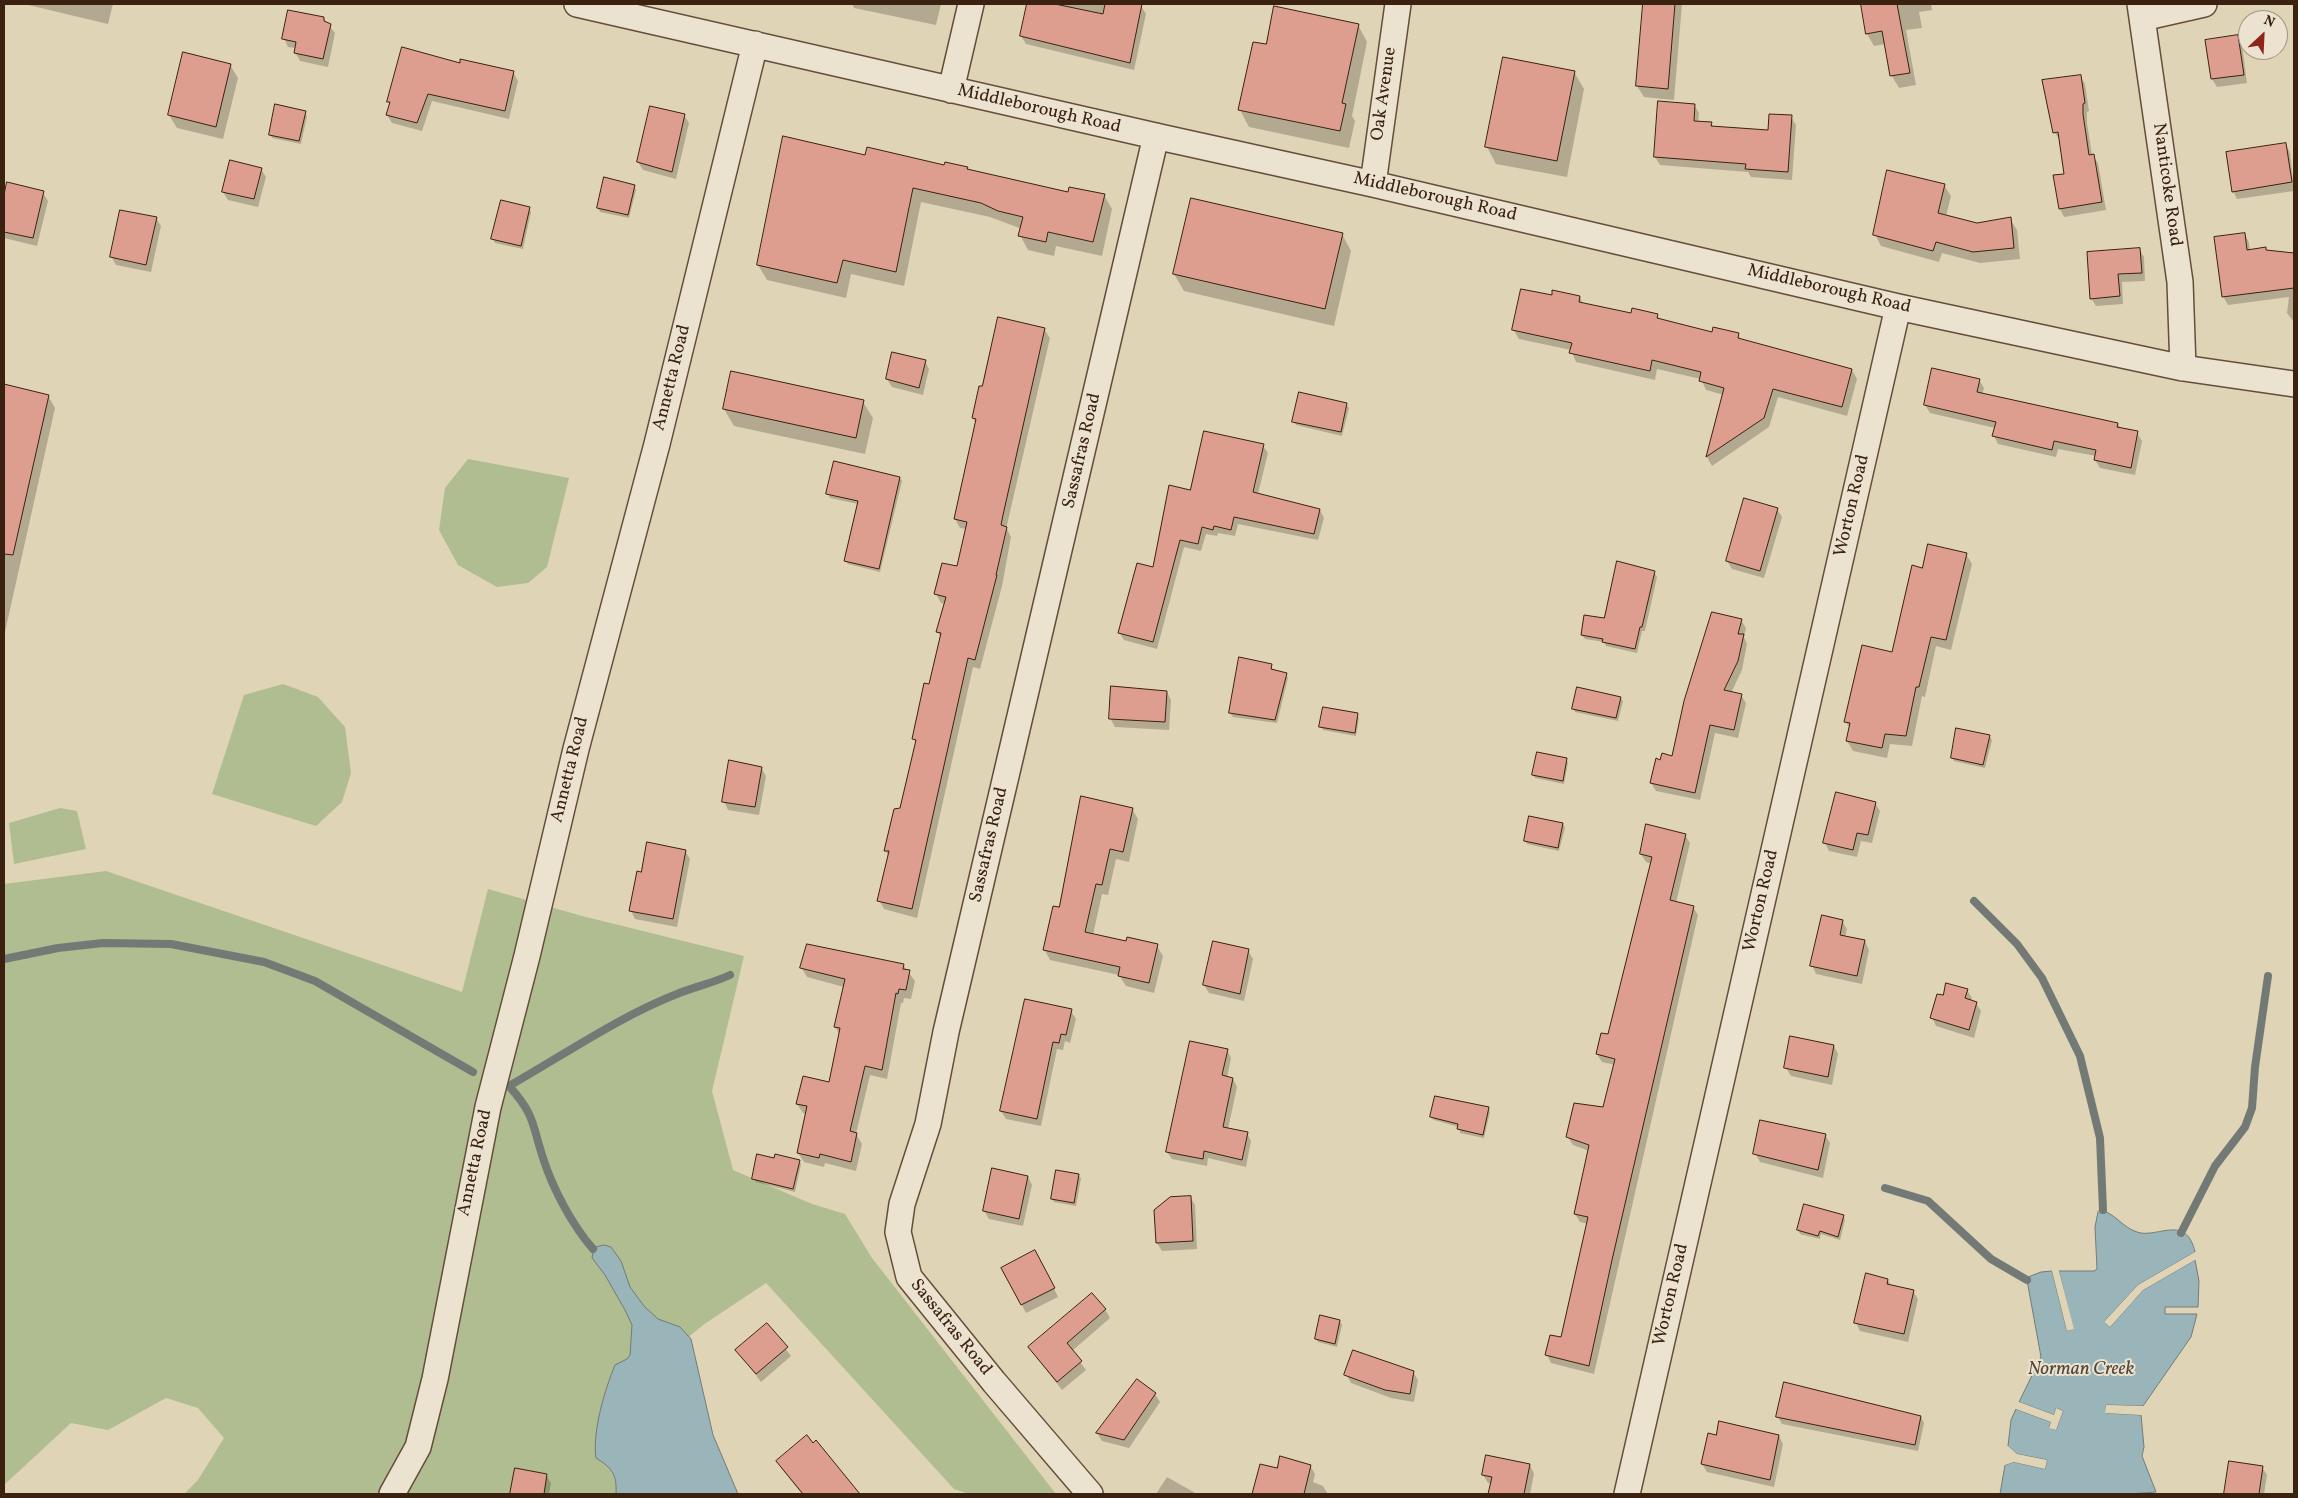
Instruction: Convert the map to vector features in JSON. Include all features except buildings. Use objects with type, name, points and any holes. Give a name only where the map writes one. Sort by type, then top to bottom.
[{"type":"street","name":"Middleborough Road","points":[[576,4],[1373,184],[1898,307],[2183,368],[2294,384]]},
{"type":"street","points":[[952,90],[971,4]]},
{"type":"street","name":"Oak Avenue","points":[[1373,184],[1398,4]]},
{"type":"street","points":[[2141,11],[2204,4]]},
{"type":"street","name":"Nanticoke Road","points":[[2141,11],[2180,282],[2183,368]]},
{"type":"street","name":"Annetta Road","points":[[392,1494],[421,1438],[435,1379],[488,1107],[527,956],[576,749],[657,444],[755,44]]},
{"type":"street","name":"Sassafras Road","points":[[1090,1494],[994,1382],[909,1278],[898,1232],[902,1204],[928,1124],[946,1032],[1156,136]]},
{"type":"street","name":"Worton Road","points":[[1627,1494],[1898,307]]},
{"type":"green space","points":[[468,459],[569,478],[547,567],[528,583],[497,587],[458,565],[439,530],[445,488]]},
{"type":"green space","points":[[283,684],[318,697],[345,727],[351,773],[342,802],[316,826],[212,794],[244,695]]},
{"type":"green space","points":[[60,808],[77,811],[86,849],[14,864],[9,823]]},
{"type":"green space","points":[[106,871],[462,992],[488,889],[582,916],[744,956],[712,1091],[733,1170],[812,1204],[845,1214],[872,1258],[1056,1494],[969,1494],[954,1489],[766,1283],[703,1325],[637,1379],[627,1494],[184,1494],[198,1480],[224,1438],[198,1408],[166,1398],[108,1430],[71,1423],[4,1485],[4,884]]},
{"type":"water","name":"Norman Creek","points":[[2100,1210],[2105,1211],[2137,1232],[2153,1233],[2178,1230],[2185,1233],[2191,1240],[2195,1252],[2138,1285],[2104,1322],[2110,1327],[2143,1290],[2195,1260],[2199,1281],[2198,1307],[2165,1307],[2165,1314],[2197,1314],[2191,1337],[2143,1406],[2106,1405],[2106,1413],[2141,1415],[2144,1447],[2142,1456],[2156,1492],[2128,1494],[2000,1494],[2005,1465],[2014,1462],[2045,1469],[2047,1460],[2017,1454],[2008,1446],[2011,1420],[2016,1409],[2051,1422],[2049,1427],[2056,1430],[2063,1411],[2056,1408],[2054,1415],[2019,1402],[2041,1357],[2028,1277],[2041,1272],[2052,1271],[2067,1331],[2073,1329],[2059,1271],[2094,1271],[2097,1269],[2095,1227]]},
{"type":"water","points":[[604,1245],[611,1247],[621,1261],[630,1287],[644,1306],[658,1319],[680,1327],[691,1339],[713,1435],[738,1494],[616,1494],[616,1481],[612,1472],[596,1458],[596,1436],[607,1386],[615,1365],[627,1359],[630,1355],[632,1325],[605,1275],[592,1258],[594,1248]]},
{"type":"pier","points":[[2195,1252],[2195,1255],[2139,1287],[2108,1322],[2110,1324],[2142,1288],[2195,1258],[2195,1260],[2143,1290],[2110,1327],[2104,1322],[2138,1285]]},
{"type":"pier","points":[[2052,1271],[2055,1271],[2069,1328],[2071,1327],[2056,1271],[2059,1271],[2074,1329],[2067,1331]]},
{"type":"pier","points":[[2019,1402],[2054,1415],[2056,1408],[2063,1411],[2056,1430],[2049,1428],[2051,1422],[2016,1409],[2017,1406],[2053,1420],[2052,1426],[2054,1427],[2060,1412],[2058,1411],[2053,1417],[2018,1404]]},
{"type":"pier","points":[[2106,1405],[2143,1406],[2143,1409],[2108,1407],[2108,1411],[2142,1412],[2141,1415],[2105,1413]]},
{"type":"pier","points":[[2008,1446],[2017,1454],[2047,1460],[2045,1469],[2014,1462],[2005,1465],[2005,1462],[2013,1460],[2043,1466],[2044,1462],[2016,1456],[2007,1449]]},
{"type":"waterway","points":[[1974,901],[2017,944],[2042,978],[2080,1056],[2100,1138],[2103,1210]]},
{"type":"waterway","points":[[4,959],[58,948],[103,943],[171,944],[264,962],[315,981],[473,1072]]},
{"type":"waterway","points":[[593,1249],[564,1206],[547,1170],[528,1113],[509,1086],[634,1013],[677,994],[730,975]]},
{"type":"waterway","points":[[2181,1233],[2215,1166],[2245,1127],[2252,1108],[2255,1067],[2268,976]]},
{"type":"waterway","points":[[1885,1188],[1928,1201],[1991,1259],[2027,1280]]}]
